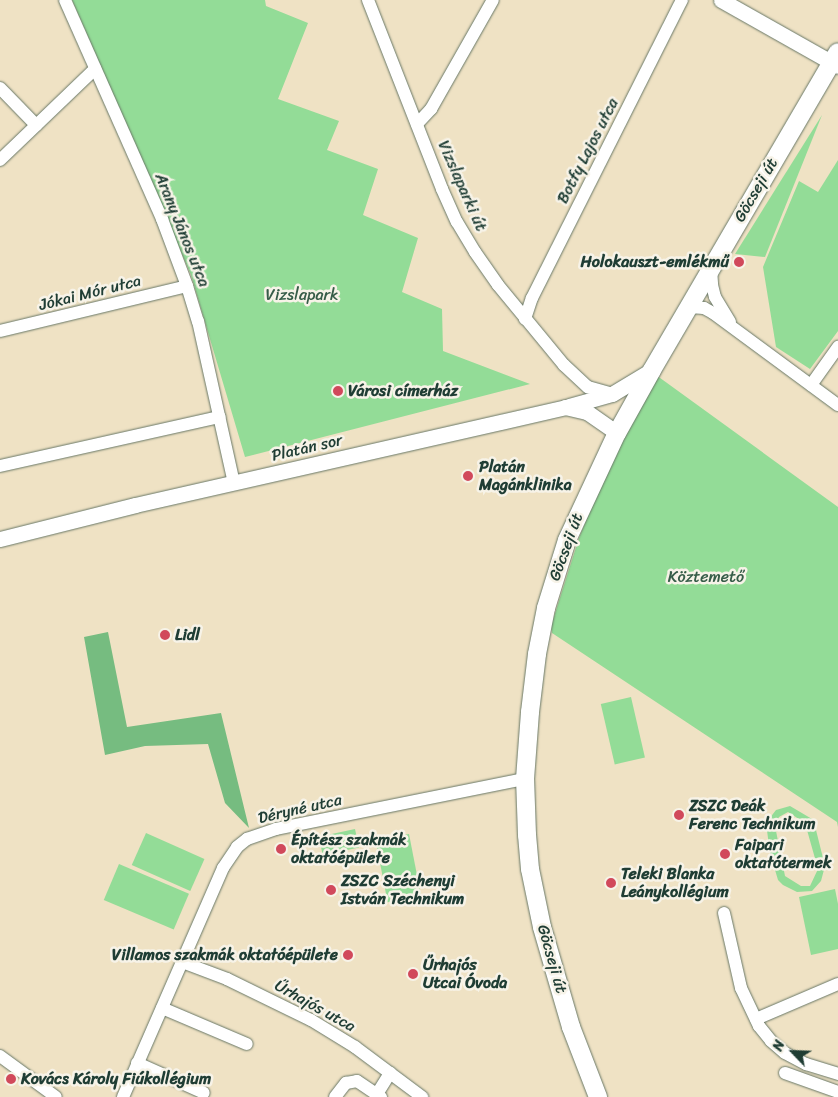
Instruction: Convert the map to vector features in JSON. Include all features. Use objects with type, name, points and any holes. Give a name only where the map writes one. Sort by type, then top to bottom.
[{"type":"main road","name":"Göcseji út","points":[[598,1097],[571,1026],[542,927],[530,869],[525,812],[525,779],[532,687],[546,608],[561,556],[617,433],[711,269],[836,60]]},
{"type":"street","name":"Arany János utca","points":[[65,0],[162,219],[188,286],[220,417],[234,484]]},
{"type":"street","name":"Vizslaparki út","points":[[368,0],[457,222],[498,285],[564,365],[582,382],[612,394]]},
{"type":"street","points":[[417,124],[431,109],[493,0]]},
{"type":"street","name":"Botfy Lajos utca","points":[[526,319],[532,298],[682,0]]},
{"type":"street","points":[[722,0],[836,60]]},
{"type":"street","points":[[0,160],[95,69]]},
{"type":"street","points":[[0,88],[36,125]]},
{"type":"street","points":[[711,269],[715,297],[732,326]]},
{"type":"street","name":"Jókai Mór utca","points":[[0,331],[188,286]]},
{"type":"street","points":[[689,307],[704,308],[732,326],[838,405]]},
{"type":"street","points":[[811,385],[838,347]]},
{"type":"street","points":[[565,407],[612,394],[652,370]]},
{"type":"street","name":"Platán sor","points":[[0,539],[565,407],[587,412],[617,433]]},
{"type":"street","points":[[0,466],[220,417]]},
{"type":"street","name":"Déryné utca","points":[[122,1097],[223,868],[237,847],[247,839],[276,829],[525,779]]},
{"type":"street","points":[[724,913],[742,988],[756,1019],[772,1042],[785,1053],[806,1064],[838,1074]]},
{"type":"street","name":"Űrhajós utca","points":[[182,962],[290,1008],[355,1047],[422,1097]]},
{"type":"street","points":[[756,1019],[838,984]]},
{"type":"street","points":[[162,1008],[247,1044]]},
{"type":"street","points":[[0,1056],[56,1097]]},
{"type":"street","points":[[137,1063],[204,1093]]},
{"type":"street","points":[[335,1097],[346,1083],[357,1081],[379,1095],[390,1073]]},
{"type":"street","points":[[785,1073],[838,1092]]},
{"type":"green space","name":"Vizslapark","points":[[72,0],[265,0],[266,6],[308,23],[278,99],[339,121],[327,150],[378,169],[363,215],[418,238],[402,292],[442,309],[443,351],[530,384],[245,457],[191,275]]},
{"type":"green space","points":[[822,115],[765,257],[735,254]]},
{"type":"green space","points":[[838,160],[838,331],[810,369],[776,347],[763,267],[799,181],[818,192]]},
{"type":"green space","name":"Köztemető","points":[[656,375],[838,507],[838,827],[837,822],[552,633],[551,626],[579,538],[607,467]]},
{"type":"green space","points":[[108,632],[127,727],[221,713],[249,828],[225,803],[208,744],[145,746],[105,755],[84,637]]},
{"type":"green space","points":[[631,697],[645,757],[615,764],[601,704]]},
{"type":"green space","points":[[790,806],[812,819],[825,866],[821,881],[812,891],[797,892],[783,885],[778,880],[770,853],[766,823],[776,810]],"holes":[[[788,812],[805,823],[818,869],[810,886],[801,886],[785,876],[775,826],[779,817]]]},
{"type":"green space","points":[[355,829],[359,848],[323,855],[319,837]]},
{"type":"green space","points":[[146,833],[204,859],[190,891],[132,865]]},
{"type":"green space","points":[[409,834],[421,896],[388,902],[376,840]]},
{"type":"green space","points":[[119,864],[189,894],[174,930],[104,900]]},
{"type":"green space","points":[[835,889],[838,904],[838,949],[811,955],[799,897]]},
{"type":"place","name":"Holokauszt-emlékmű","points":[[739,262]]},
{"type":"place","name":"Városi címerház","points":[[338,391]]},
{"type":"place","name":"Platán Magánklinika","points":[[468,476]]},
{"type":"place","name":"Lidl","points":[[165,635]]},
{"type":"place","name":"ZSZC Deák Ferenc Technikum","points":[[679,815]]},
{"type":"place","name":"Építész szakmák oktatóépülete","points":[[281,849]]},
{"type":"place","name":"Faipari oktatótermek","points":[[725,854]]},
{"type":"place","name":"Teleki Blanka Leánykollégium","points":[[611,883]]},
{"type":"place","name":"ZSZC Széchenyi István Technikum","points":[[331,890]]},
{"type":"place","name":"Villamos szakmák oktatóépülete","points":[[348,955]]},
{"type":"place","name":"Űrhajós Utcai Óvoda","points":[[413,974]]},
{"type":"place","name":"Kovács Károly Fiúkollégium","points":[[11,1079]]}]
